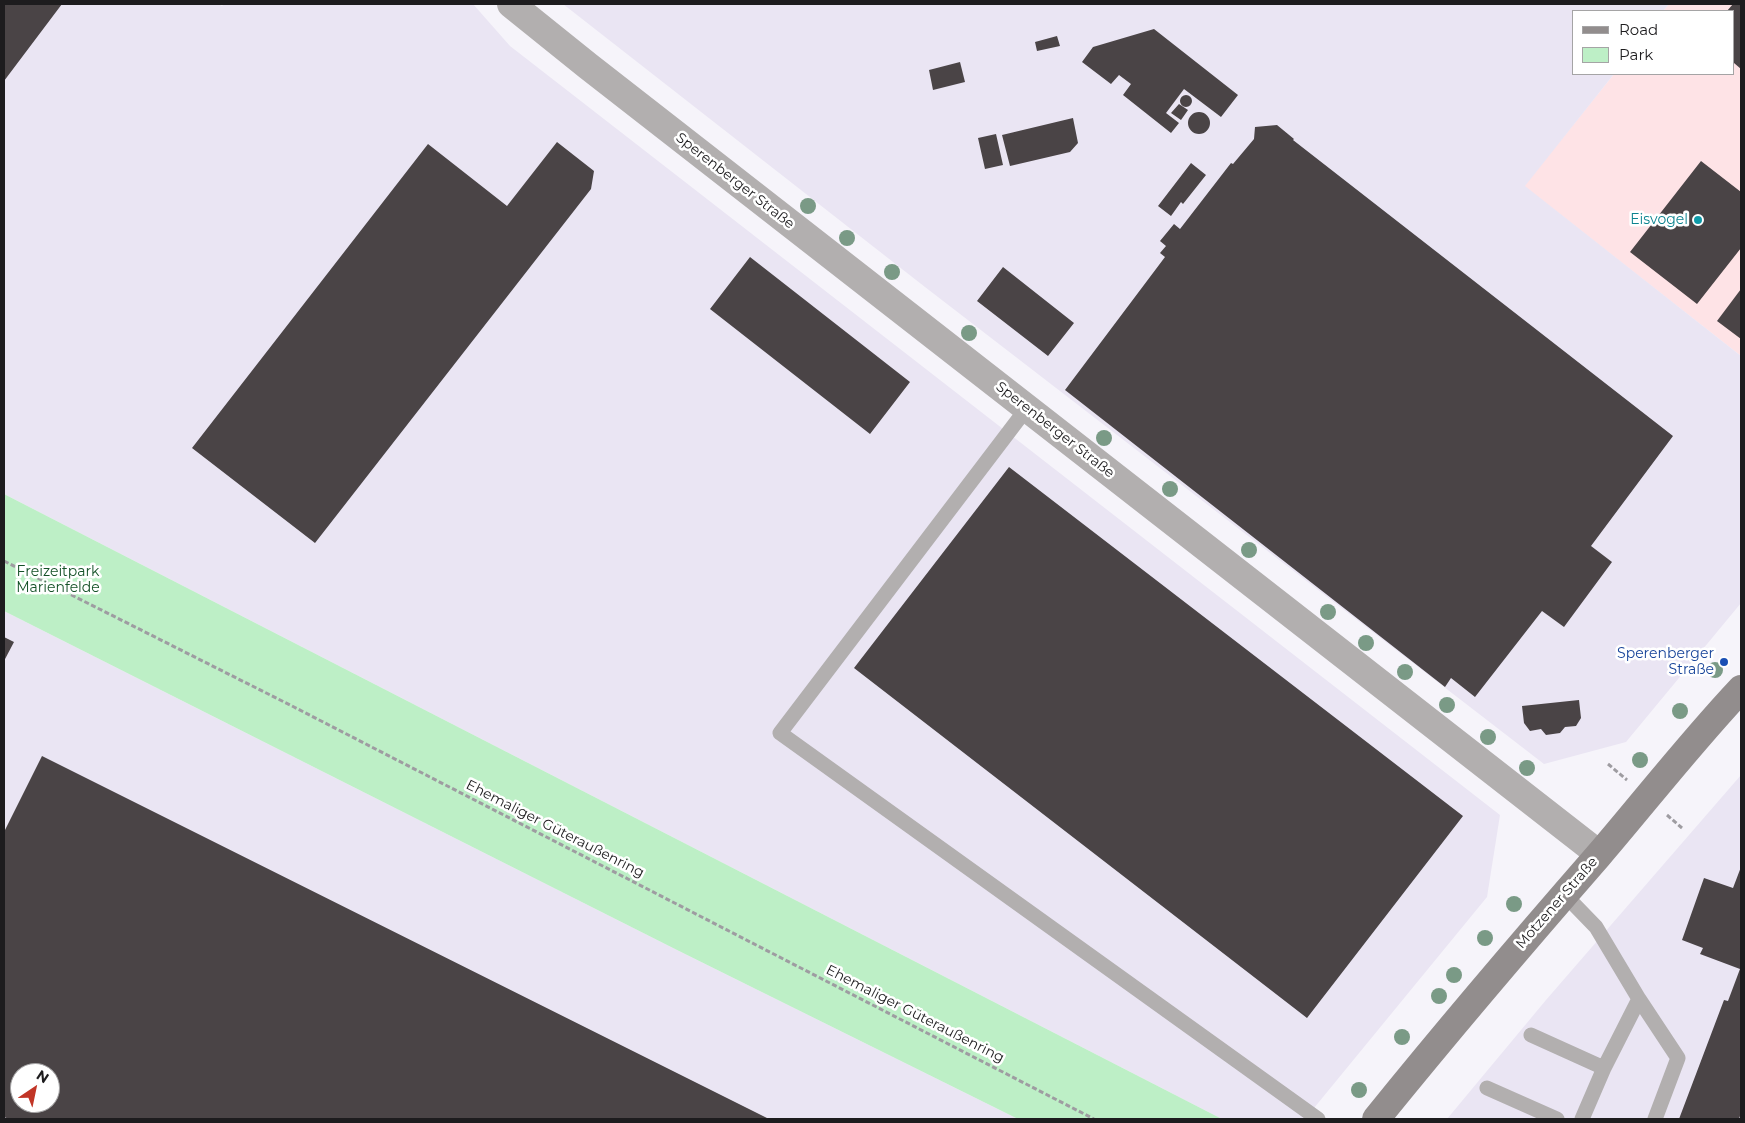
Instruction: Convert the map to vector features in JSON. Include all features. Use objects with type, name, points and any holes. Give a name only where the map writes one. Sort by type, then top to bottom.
[{"type":"street","name":"Sperenberger Straße","points":[[511,4],[1599,854]]},
{"type":"street","name":"Motzener Straße","points":[[1376,1119],[1450,1028],[1658,783],[1741,689]]},
{"type":"lane","points":[[1027,408],[780,733],[1318,1119]]},
{"type":"lane","points":[[1564,894],[1596,926],[1639,999],[1678,1058],[1656,1119]]},
{"type":"lane","points":[[1582,1119],[1604,1068],[1639,999]]},
{"type":"lane","points":[[1531,1035],[1604,1068]]},
{"type":"lane","points":[[1487,1088],[1557,1119]]},
{"type":"path","name":"Ehemaliger Güteraußenring","points":[[4,561],[294,707],[1094,1119]]},
{"type":"shaded area","points":[[4,4],[218,4],[222,6],[224,4],[473,4],[510,46],[1500,815],[1487,897],[1305,1119],[1222,1119],[4,494]]},
{"type":"shaded area","points":[[563,4],[1669,4],[1664,10],[1572,10],[1572,75],[1613,75],[1525,186],[1741,356],[1741,603],[1626,742],[1544,764],[925,287]]},
{"type":"shaded area","points":[[1669,4],[1741,4],[1741,356],[1524,186],[1613,75],[1735,75],[1735,10],[1664,10]]},
{"type":"shaded area","points":[[4,611],[677,950],[1018,1119],[4,1119]]},
{"type":"shaded area","points":[[1741,775],[1741,1119],[1447,1119],[1546,1000]]},
{"type":"green space","name":"Freizeitpark Marienfelde","points":[[4,494],[1222,1119],[1018,1119],[677,950],[4,611]]},
{"type":"building","points":[[4,4],[62,4],[4,81]]},
{"type":"building","points":[[1733,4],[1741,4],[1741,69],[1735,64],[1735,10],[1728,10]]},
{"type":"building","points":[[1154,29],[1238,95],[1221,117],[1184,89],[1166,113],[1179,123],[1171,133],[1123,95],[1131,84],[1119,75],[1111,84],[1082,62],[1093,47]]},
{"type":"building","points":[[1057,36],[1060,46],[1037,51],[1035,42]]},
{"type":"building","points":[[960,62],[965,82],[933,90],[929,70]]},
{"type":"building","points":[[1186,95],[1192,101],[1186,107],[1180,101]]},
{"type":"building","points":[[1179,104],[1188,110],[1181,120],[1171,113]]},
{"type":"building","points":[[1199,112],[1207,115],[1210,123],[1207,131],[1199,134],[1191,131],[1188,123],[1191,115]]},
{"type":"building","points":[[1073,118],[1078,143],[1070,152],[1010,166],[1002,135]]},
{"type":"building","points":[[1277,125],[1293,140],[1673,436],[1591,546],[1612,562],[1564,627],[1542,611],[1475,697],[1451,678],[1445,687],[1065,390],[1165,257],[1160,253],[1166,246],[1160,241],[1174,224],[1180,229],[1231,163],[1233,164],[1254,139],[1255,127]]},
{"type":"building","points":[[996,134],[1003,165],[985,169],[978,138]]},
{"type":"building","points":[[557,142],[594,171],[591,189],[315,543],[192,448],[428,144],[507,206]]},
{"type":"building","name":"Eisvogel","points":[[1701,161],[1741,192],[1741,248],[1697,304],[1630,252]]},
{"type":"building","points":[[1191,163],[1206,175],[1171,216],[1158,206]]},
{"type":"building","points":[[750,257],[910,382],[870,434],[710,309]]},
{"type":"building","points":[[1003,267],[1074,323],[1048,356],[977,301]]},
{"type":"building","points":[[1741,289],[1741,339],[1717,321]]},
{"type":"building","points":[[1009,467],[1463,816],[1307,1018],[854,668]]},
{"type":"building","points":[[4,637],[14,642],[4,661]]},
{"type":"building","points":[[1579,700],[1581,718],[1576,726],[1565,727],[1560,733],[1546,735],[1541,729],[1530,731],[1524,723],[1522,706]]},
{"type":"building","points":[[42,756],[769,1119],[9,1119],[4,1117],[4,832]]},
{"type":"building","points":[[1741,867],[1741,1113],[1739,1119],[1679,1119],[1724,1000],[1728,1001],[1740,969],[1700,954],[1703,948],[1682,940],[1704,878],[1733,888]]},
{"type":"place","name":"Eisvogel","points":[[1698,220]]},
{"type":"place","name":"Sperenberger Straße","points":[[1724,662]]}]
